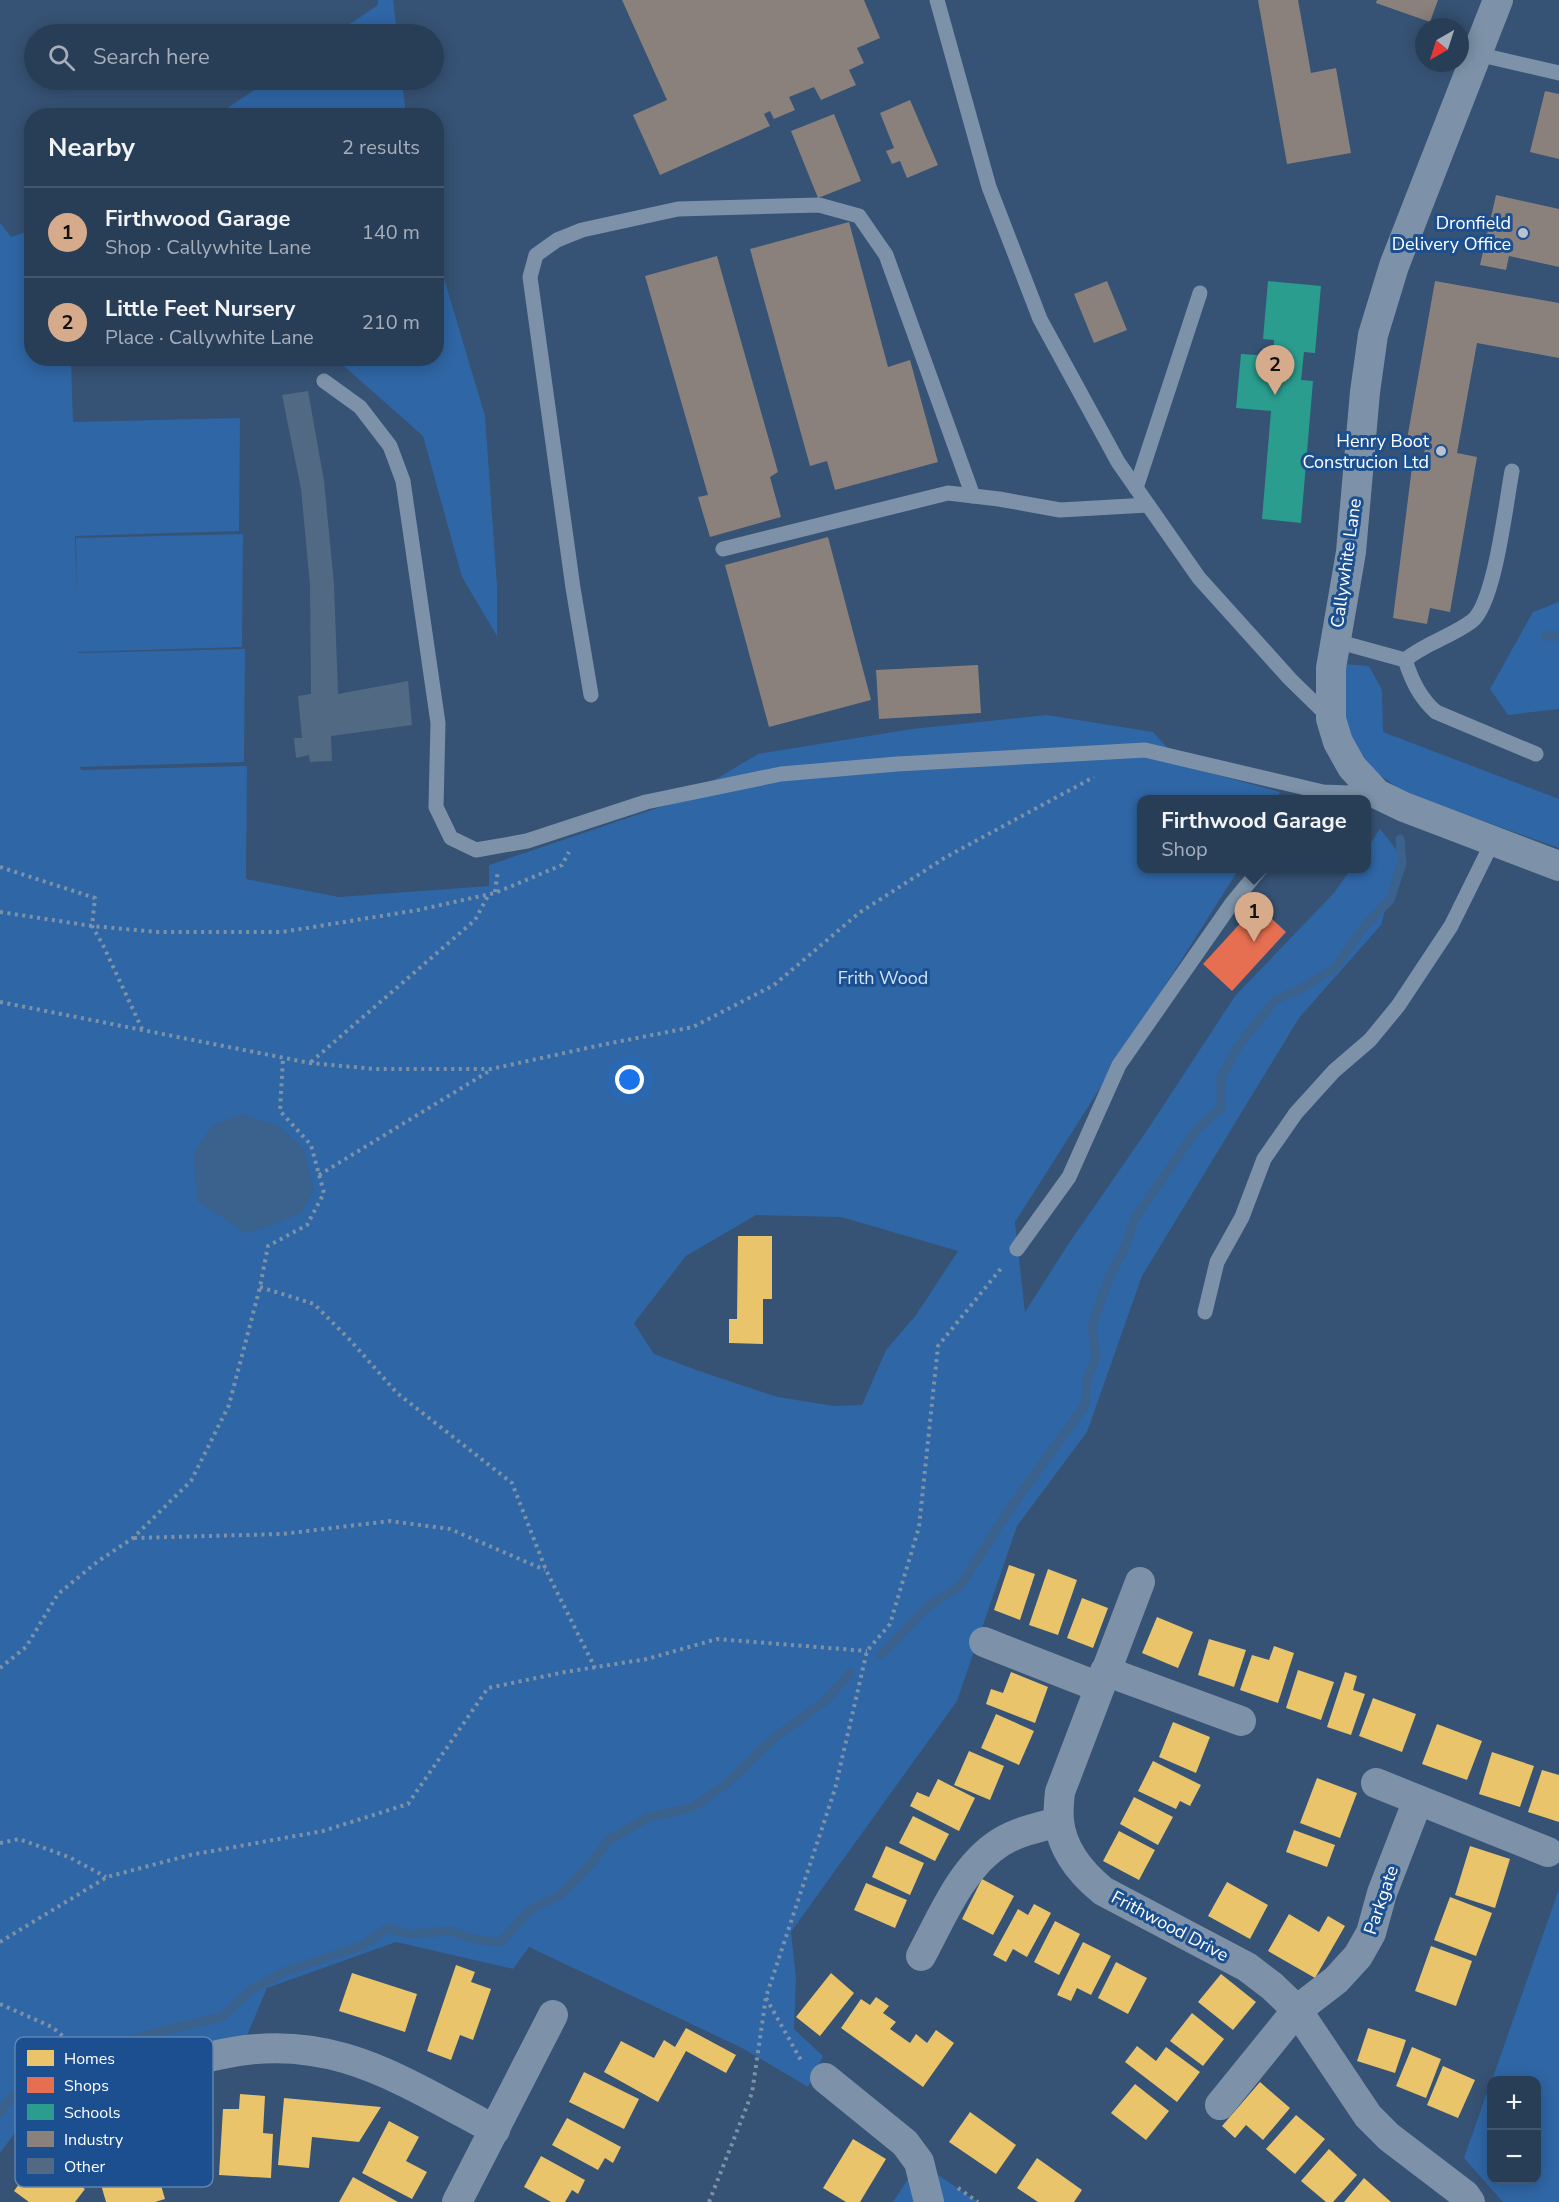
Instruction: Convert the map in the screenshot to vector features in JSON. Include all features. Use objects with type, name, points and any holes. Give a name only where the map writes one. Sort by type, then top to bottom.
[{"type":"street","name":"Callywhite Lane","points":[[1498,0],[1394,266],[1373,335],[1365,392],[1351,552],[1331,668],[1331,719],[1338,742],[1347,758],[1352,793],[1377,794],[1404,807],[1559,866]]},
{"type":"street","name":"Frithwood Drive","points":[[1140,1582],[1060,1792],[1059,1822],[1068,1852],[1084,1875],[1103,1891],[1247,1967],[1272,1986],[1296,2010],[1368,2116],[1389,2137],[1465,2195],[1470,2202]]},
{"type":"street","points":[[984,1642],[1242,1721]]},
{"type":"street","points":[[1376,1783],[1548,1852]]},
{"type":"street","name":"Parkgate","points":[[1220,2105],[1296,2010],[1336,1980],[1358,1956],[1371,1933],[1382,1893],[1418,1800]]},
{"type":"street","points":[[921,1956],[965,1878],[981,1858],[1001,1842],[1020,1833],[1059,1822]]},
{"type":"street","points":[[457,2202],[551,2014]]},
{"type":"street","points":[[213,2056],[253,2049],[297,2048],[337,2055],[376,2068],[495,2130]]},
{"type":"street","points":[[825,2078],[905,2142],[919,2163],[928,2202]]},
{"type":"lane","points":[[937,0],[988,187],[1040,319],[1118,462],[1199,578],[1290,679],[1331,719]]},
{"type":"lane","points":[[1477,54],[1559,73]]},
{"type":"lane","points":[[591,695],[573,588],[530,278],[536,255],[557,240],[582,230],[678,209],[819,205],[859,216],[886,255],[973,495]]},
{"type":"lane","points":[[1136,488],[1200,293]]},
{"type":"lane","points":[[324,381],[360,407],[390,446],[403,482],[438,723],[436,807],[451,838],[476,850],[526,841],[646,802],[781,774],[897,764],[1145,750],[1323,792],[1352,793]]},
{"type":"lane","points":[[1405,660],[1415,651],[1472,621],[1478,614],[1492,579],[1512,471]]},
{"type":"lane","points":[[723,549],[948,493],[1060,510],[1148,505]]},
{"type":"lane","points":[[1336,640],[1405,660]]},
{"type":"lane","points":[[1405,660],[1418,692],[1436,712],[1536,754]]},
{"type":"lane","points":[[1205,1312],[1217,1262],[1242,1218],[1264,1159],[1296,1113],[1334,1071],[1370,1040],[1398,1006],[1451,926],[1493,841]]},
{"type":"lane","points":[[1017,1249],[1069,1177],[1119,1065],[1232,903],[1257,873]]},
{"type":"path","points":[[0,1002],[284,1059],[375,1069],[491,1069],[693,1027],[774,985],[859,913],[946,857],[1103,772]]},
{"type":"path","points":[[0,912],[92,926],[158,932],[282,932],[418,910],[489,894],[562,865],[583,822]]},
{"type":"path","points":[[0,867],[95,898],[92,926],[142,1029]]},
{"type":"path","points":[[310,1063],[475,920],[489,894]]},
{"type":"path","points":[[0,1668],[26,1647],[58,1594],[96,1562],[133,1538],[191,1481],[229,1405],[260,1287],[268,1246],[307,1224],[324,1194],[311,1145],[280,1111],[284,1059]]},
{"type":"path","points":[[319,1174],[491,1069]]},
{"type":"path","points":[[709,2202],[752,2093],[766,1997],[835,1790],[867,1651],[890,1624],[920,1527],[938,1346],[1017,1249]]},
{"type":"path","points":[[260,1287],[314,1304],[397,1393],[512,1483],[546,1570],[595,1668]]},
{"type":"path","points":[[133,1538],[282,1534],[390,1521],[450,1529],[546,1570]]},
{"type":"path","points":[[0,1942],[107,1877],[190,1855],[323,1831],[408,1804],[488,1688],[646,1659],[717,1639],[867,1651]]},
{"type":"path","points":[[0,1843],[19,1839],[69,1857],[107,1877]]},
{"type":"path","points":[[766,1997],[808,2073],[825,2078]]},
{"type":"path","points":[[0,2004],[52,2027],[64,2037]]},
{"type":"green space","points":[[378,0],[393,0],[396,24],[350,24],[378,5]]},
{"type":"green space","points":[[254,90],[403,90],[405,108],[227,108]]},
{"type":"green space","name":"Frith Wood","points":[[0,223],[11,237],[24,232],[24,366],[71,366],[73,422],[240,418],[239,531],[75,536],[77,596],[76,538],[243,534],[242,647],[78,653],[245,649],[244,762],[80,767],[81,770],[247,766],[246,879],[339,897],[489,886],[489,865],[681,800],[758,754],[912,729],[1047,715],[1153,732],[1184,766],[1280,792],[1278,795],[1137,795],[1137,873],[1236,873],[1015,1222],[1025,1312],[1235,996],[1333,894],[1348,873],[1371,873],[1371,842],[1380,829],[1400,854],[1381,925],[1299,1018],[1142,1276],[1087,1432],[1017,1526],[957,1701],[791,1932],[796,1978],[794,2029],[823,2056],[808,2087],[742,2048],[529,1947],[513,1969],[396,1942],[267,1988],[246,2038],[213,2046],[213,2037],[15,2037],[15,2133],[0,2153]],"holes":[[[756,1215],[841,1217],[958,1251],[916,1315],[886,1350],[862,1405],[834,1406],[778,1397],[699,1371],[654,1354],[634,1323],[686,1256]]]},
{"type":"green space","points":[[444,278],[485,416],[497,586],[497,636],[462,577],[423,436],[344,366],[444,366]]},
{"type":"green space","points":[[1559,602],[1559,709],[1508,715],[1490,689],[1533,612]]},
{"type":"green space","points":[[1343,664],[1369,666],[1382,690],[1383,732],[1559,799],[1559,848],[1405,793],[1370,768],[1339,727]]},
{"type":"green space","points":[[1559,1889],[1559,2202],[1503,2202],[1487,2184],[1541,2184],[1541,2076],[1493,2076]]},
{"type":"green space","points":[[1487,2092],[1487,2184],[1464,2158]]},
{"type":"green space","points":[[919,2162],[978,2202],[893,2202]]},
{"type":"shaded area","points":[[241,1114],[279,1126],[304,1149],[314,1190],[301,1213],[271,1226],[246,1233],[197,1201],[194,1153],[212,1126]]},
{"type":"building: Homes","points":[[738,1236],[772,1236],[772,1299],[763,1299],[763,1344],[729,1343],[729,1319],[737,1319]]},
{"type":"building: Homes","points":[[1009,1565],[1035,1574],[1020,1620],[994,1610]]},
{"type":"building: Homes","points":[[1048,1569],[1077,1580],[1058,1635],[1029,1625]]},
{"type":"building: Homes","points":[[1082,1598],[1108,1608],[1093,1648],[1067,1638]]},
{"type":"building: Homes","points":[[1157,1617],[1193,1632],[1178,1668],[1142,1653]]},
{"type":"building: Homes","points":[[1209,1639],[1246,1650],[1234,1687],[1198,1675]]},
{"type":"building: Homes","points":[[1274,1646],[1294,1653],[1278,1703],[1240,1690],[1252,1655],[1269,1660]]},
{"type":"building: Homes","points":[[1298,1670],[1334,1682],[1321,1720],[1286,1708]]},
{"type":"building: Homes","points":[[1011,1672],[1048,1687],[1035,1723],[986,1704],[991,1689],[1003,1693]]},
{"type":"building: Homes","points":[[1345,1672],[1357,1676],[1353,1690],[1365,1694],[1351,1735],[1327,1727]]},
{"type":"building: Homes","points":[[1373,1698],[1416,1714],[1402,1752],[1359,1736]]},
{"type":"building: Homes","points":[[996,1714],[1034,1731],[1019,1765],[981,1748]]},
{"type":"building: Homes","points":[[1173,1722],[1210,1737],[1196,1773],[1159,1757]]},
{"type":"building: Homes","points":[[1437,1724],[1482,1741],[1467,1780],[1422,1764]]},
{"type":"building: Homes","points":[[969,1751],[1004,1766],[990,1800],[954,1785]]},
{"type":"building: Homes","points":[[1492,1752],[1534,1766],[1520,1807],[1479,1794]]},
{"type":"building: Homes","points":[[1153,1761],[1201,1785],[1190,1806],[1180,1801],[1176,1809],[1138,1791]]},
{"type":"building: Homes","points":[[1542,1770],[1559,1775],[1559,1822],[1528,1812]]},
{"type":"building: Homes","points":[[1317,1778],[1357,1793],[1340,1838],[1300,1823]]},
{"type":"building: Homes","points":[[938,1779],[975,1798],[959,1831],[910,1806],[917,1792],[929,1797]]},
{"type":"building: Homes","points":[[1134,1797],[1173,1817],[1158,1845],[1120,1824]]},
{"type":"building: Homes","points":[[913,1816],[949,1834],[935,1861],[899,1843]]},
{"type":"building: Homes","points":[[1294,1830],[1335,1845],[1327,1867],[1286,1852]]},
{"type":"building: Homes","points":[[1119,1831],[1155,1850],[1139,1880],[1103,1861]]},
{"type":"building: Homes","points":[[886,1846],[924,1863],[910,1895],[872,1877]]},
{"type":"building: Homes","points":[[1470,1846],[1510,1859],[1495,1908],[1455,1895]]},
{"type":"building: Homes","points":[[982,1879],[1014,1896],[993,1935],[962,1919]]},
{"type":"building: Homes","points":[[1227,1882],[1268,1905],[1250,1939],[1208,1916]]},
{"type":"building: Homes","points":[[866,1883],[907,1900],[895,1928],[854,1910]]},
{"type":"building: Homes","points":[[1450,1897],[1492,1913],[1476,1956],[1434,1940]]},
{"type":"building: Homes","points":[[1034,1904],[1051,1913],[1027,1957],[1013,1949],[1006,1962],[993,1955],[1018,1909],[1028,1915]]},
{"type":"building: Homes","points":[[1289,1914],[1319,1932],[1328,1916],[1345,1926],[1315,1978],[1268,1951]]},
{"type":"building: Homes","points":[[1055,1921],[1080,1934],[1059,1975],[1034,1962]]},
{"type":"building: Homes","points":[[1083,1942],[1111,1956],[1091,1995],[1077,1988],[1071,2001],[1057,1995]]},
{"type":"building: Homes","points":[[1431,1946],[1472,1961],[1456,2006],[1415,1991]]},
{"type":"building: Homes","points":[[1116,1962],[1147,1978],[1128,2014],[1098,1998]]},
{"type":"building: Homes","points":[[456,1965],[475,1972],[471,1982],[491,1989],[473,2040],[460,2035],[451,2060],[427,2051]]},
{"type":"building: Homes","points":[[352,1973],[417,1994],[405,2032],[339,2011]]},
{"type":"building: Homes","points":[[831,1973],[854,1993],[820,2036],[796,2017]]},
{"type":"building: Homes","points":[[1221,1974],[1256,2002],[1233,2030],[1198,2002]]},
{"type":"building: Homes","points":[[876,1997],[889,2006],[883,2013],[896,2022],[890,2029],[910,2043],[916,2034],[927,2043],[936,2030],[954,2043],[923,2087],[841,2028],[861,1999],[870,2005]]},
{"type":"building: Homes","points":[[1192,2013],[1224,2039],[1203,2066],[1170,2041]]},
{"type":"building: Homes","points":[[686,2028],[736,2055],[726,2073],[686,2051],[658,2102],[604,2072],[621,2041],[654,2058],[664,2040],[675,2047]]},
{"type":"building: Homes","points":[[1368,2028],[1406,2040],[1395,2073],[1357,2061]]},
{"type":"building: Homes","points":[[1137,2046],[1156,2061],[1166,2047],[1200,2072],[1177,2102],[1125,2062]]},
{"type":"building: Homes","points":[[1412,2047],[1441,2059],[1426,2098],[1396,2086]]},
{"type":"building: Homes","points":[[1443,2066],[1475,2080],[1458,2118],[1427,2105]]},
{"type":"building: Homes","points":[[584,2072],[639,2099],[624,2129],[569,2102]]},
{"type":"building: Homes","points":[[1260,2082],[1290,2108],[1263,2140],[1246,2125],[1235,2138],[1222,2126]]},
{"type":"building: Homes","points":[[1135,2084],[1169,2111],[1146,2140],[1111,2113]]},
{"type":"building: Homes","points":[[240,2094],[265,2096],[263,2133],[273,2134],[271,2178],[219,2175],[223,2109],[239,2109]]},
{"type":"building: Homes","points":[[284,2098],[381,2107],[359,2142],[312,2137],[309,2168],[278,2165]]},
{"type":"building: Homes","points":[[970,2112],[1016,2145],[996,2174],[949,2142]]},
{"type":"building: Homes","points":[[1296,2115],[1325,2139],[1295,2174],[1266,2149]]},
{"type":"building: Homes","points":[[567,2118],[621,2147],[613,2163],[605,2158],[598,2170],[552,2145]]},
{"type":"building: Homes","points":[[389,2121],[419,2137],[406,2161],[427,2172],[412,2199],[362,2173]]},
{"type":"building: Homes","points":[[853,2139],[886,2159],[860,2202],[846,2202],[823,2188]]},
{"type":"building: Homes","points":[[1329,2149],[1357,2175],[1333,2202],[1326,2202],[1301,2181]]},
{"type":"building: Homes","points":[[541,2156],[585,2180],[578,2194],[572,2190],[565,2202],[551,2202],[524,2187]]},
{"type":"building: Homes","points":[[1037,2158],[1082,2190],[1074,2202],[1038,2202],[1017,2188]]},
{"type":"building: Homes","points":[[353,2177],[398,2202],[339,2202]]},
{"type":"building: Homes","points":[[1364,2178],[1391,2202],[1344,2202]]},
{"type":"building: Homes","points":[[17,2187],[82,2187],[85,2189],[75,2202],[29,2202],[14,2191]]},
{"type":"building: Homes","points":[[102,2187],[162,2187],[165,2199],[155,2202],[106,2202]]},
{"type":"building: Shops","points":[[1257,905],[1286,932],[1232,991],[1203,964]]},
{"type":"building: Schools","points":[[1268,281],[1321,286],[1315,353],[1304,352],[1301,380],[1313,381],[1301,523],[1262,519],[1271,411],[1236,408],[1241,354],[1273,356],[1274,340],[1263,339]]},
{"type":"building: Industry","points":[[622,0],[864,0],[880,38],[857,48],[864,63],[849,70],[856,85],[821,100],[814,87],[789,97],[795,110],[774,119],[770,111],[764,114],[770,126],[660,175],[633,115],[667,100]]},
{"type":"building: Industry","points":[[1258,0],[1298,0],[1311,73],[1336,68],[1351,153],[1287,164]]},
{"type":"building: Industry","points":[[1377,0],[1438,0],[1431,18],[1419,18],[1376,3]]},
{"type":"building: Industry","points":[[1545,91],[1559,94],[1559,159],[1530,152]]},
{"type":"building: Industry","points":[[910,100],[938,165],[907,178],[900,161],[892,164],[886,151],[894,148],[880,113]]},
{"type":"building: Industry","points":[[834,114],[861,181],[818,198],[791,131]]},
{"type":"building: Industry","name":"Dronfield Delivery Office","points":[[1496,195],[1559,209],[1559,267],[1509,256],[1506,270],[1480,265]]},
{"type":"building: Industry","points":[[849,222],[888,367],[910,360],[938,462],[835,490],[827,461],[810,466],[750,249]]},
{"type":"building: Industry","points":[[717,256],[778,472],[770,477],[781,517],[710,537],[698,497],[708,495],[645,276]]},
{"type":"building: Industry","points":[[1107,281],[1127,330],[1094,343],[1074,294]]},
{"type":"building: Industry","name":"Henry Boot Construcion Ltd","points":[[1435,281],[1559,303],[1559,358],[1477,343],[1457,453],[1477,457],[1450,612],[1430,608],[1427,624],[1393,618],[1412,467],[1421,467],[1425,448],[1406,445]]},
{"type":"building: Industry","points":[[828,537],[871,700],[769,727],[725,565]]},
{"type":"building: Industry","points":[[978,665],[981,713],[879,719],[876,670]]},
{"type":"building: Other","points":[[308,391],[324,481],[334,584],[338,694],[408,681],[412,725],[331,736],[332,761],[310,762],[309,755],[296,758],[294,738],[302,738],[298,696],[311,694],[310,585],[301,489],[282,395]]},
{"type":"waterway","points":[[1546,636],[1559,636]]},
{"type":"waterway","points":[[881,1655],[928,1606],[960,1586],[1011,1507],[1085,1405],[1087,1379],[1096,1357],[1092,1325],[1110,1275],[1124,1250],[1135,1218],[1197,1129],[1221,1108],[1221,1077],[1239,1045],[1274,1001],[1335,968],[1364,927],[1390,900],[1402,863],[1400,839]]},
{"type":"waterway","points":[[141,2037],[222,2017],[251,1990],[284,1972],[361,1946],[388,1928],[408,1934],[450,1931],[478,1940],[501,1942],[530,1910],[560,1895],[588,1867],[609,1840],[648,1817],[691,1808],[724,1786],[774,1738],[824,1702],[850,1673]]},
{"type":"waterway","points":[[0,2113],[10,2098],[15,2095]]},
{"type":"place","name":"Dronfield Delivery Office","points":[[1523,233]]},
{"type":"place","name":"Little Feet Nursery","points":[[1275,395]]},
{"type":"place","name":"Henry Boot Construcion Ltd","points":[[1441,451]]},
{"type":"place","name":"Firthwood Garage","points":[[1254,942]]}]
